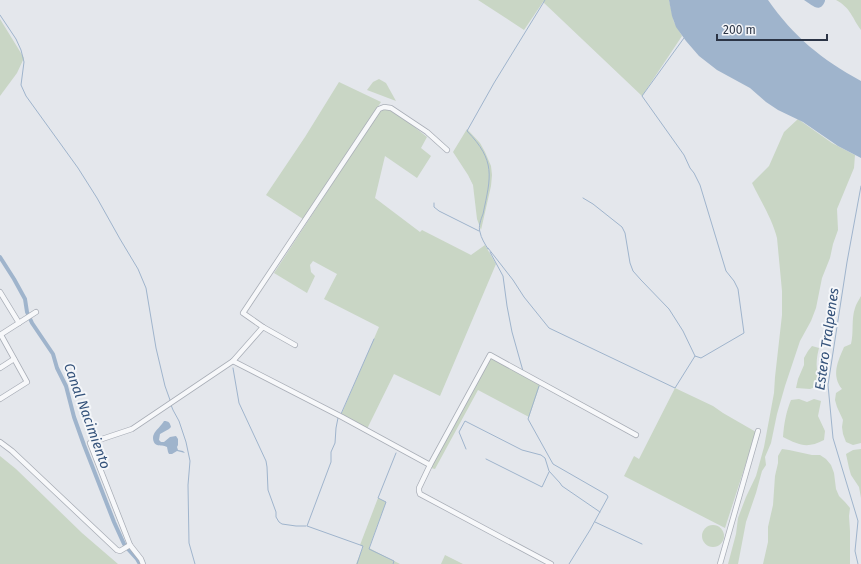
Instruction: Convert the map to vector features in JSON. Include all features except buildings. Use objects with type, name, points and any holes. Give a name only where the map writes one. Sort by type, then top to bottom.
[{"type":"street","points":[[295,345],[262,327],[243,314],[379,109],[384,107],[391,108],[427,132],[446,150]]},
{"type":"street","points":[[0,292],[2,301],[19,323]]},
{"type":"street","points":[[0,399],[27,382],[0,335],[36,312]]},
{"type":"street","points":[[143,564],[130,545],[90,443],[132,429],[233,361],[262,327]]},
{"type":"street","points":[[551,564],[420,494],[419,491],[430,465],[490,356],[636,435]]},
{"type":"street","points":[[0,368],[14,359]]},
{"type":"street","points":[[233,361],[342,417],[430,465]]},
{"type":"street","points":[[720,564],[758,431]]},
{"type":"street","points":[[0,442],[12,451],[117,550],[120,551],[130,545]]},
{"type":"green space","points":[[478,0],[669,0],[674,22],[682,36],[642,96],[543,2],[524,30]]},
{"type":"green space","points":[[836,0],[861,0],[861,30],[845,6]]},
{"type":"green space","points":[[0,19],[24,58],[17,73],[0,96]]},
{"type":"green space","points":[[379,79],[386,83],[396,101],[367,90],[373,82]]},
{"type":"green space","points":[[339,82],[381,102],[303,219],[266,195],[305,137]]},
{"type":"green space","points":[[384,109],[393,110],[427,137],[421,148],[431,156],[417,178],[385,156],[375,198],[420,232],[422,230],[471,255],[485,245],[496,264],[440,396],[394,374],[367,429],[341,415],[379,327],[324,299],[337,274],[313,261],[310,265],[311,272],[315,276],[307,293],[274,273],[380,111]]},
{"type":"green space","points":[[798,119],[832,143],[855,155],[854,168],[837,209],[838,230],[830,258],[822,278],[816,308],[800,341],[785,386],[771,443],[765,457],[766,465],[762,471],[746,522],[738,564],[728,564],[736,534],[738,518],[756,476],[764,447],[774,393],[782,315],[782,291],[777,238],[769,217],[752,183],[769,166],[784,132]]},
{"type":"green space","points":[[467,129],[480,143],[491,166],[491,186],[481,230],[477,219],[473,185],[453,152]]},
{"type":"green space","points":[[861,296],[861,443],[853,445],[846,442],[843,434],[843,420],[835,400],[836,393],[842,389],[836,373],[844,347],[851,344],[854,312]]},
{"type":"green space","points":[[812,346],[819,348],[817,356],[818,386],[810,389],[796,388],[804,365],[804,358]]},
{"type":"green space","points":[[491,358],[540,385],[529,417],[478,390],[435,469],[431,468]]},
{"type":"green space","points":[[675,388],[713,406],[756,432],[725,528],[624,476],[634,456],[639,459]]},
{"type":"green space","points":[[799,399],[807,402],[814,399],[821,401],[818,416],[825,431],[824,440],[818,443],[803,445],[783,437],[791,400]]},
{"type":"green space","points":[[782,449],[812,455],[820,455],[831,465],[839,496],[850,508],[850,564],[763,564],[768,542],[768,527],[773,505],[778,456]]},
{"type":"green space","points":[[861,449],[861,498],[859,487],[851,475],[846,454],[853,450]]},
{"type":"green space","points":[[0,456],[16,469],[82,533],[118,564],[0,564]]},
{"type":"green space","points":[[378,498],[386,502],[369,548],[400,564],[356,564],[363,547],[360,545]]},
{"type":"green space","points":[[713,525],[721,528],[724,536],[721,544],[713,547],[705,544],[702,536],[705,528]]},
{"type":"green space","points":[[445,555],[463,564],[441,564]]},
{"type":"water","points":[[669,0],[768,0],[788,25],[809,46],[833,64],[861,81],[861,158],[838,146],[803,122],[778,110],[750,88],[717,70],[699,56],[676,27]]},
{"type":"water","points":[[804,0],[825,1],[821,7],[818,8]]},
{"type":"water","points":[[164,421],[169,422],[171,427],[160,434],[159,440],[164,442],[170,437],[176,436],[178,439],[178,450],[185,453],[177,451],[169,454],[167,447],[157,445],[153,440],[153,435]]},
{"type":"waterway","points":[[488,249],[483,241],[479,228],[488,189],[489,170],[483,151],[467,131],[494,83],[545,0]]},
{"type":"waterway","points":[[0,15],[16,39],[21,50],[24,62],[21,85],[26,96],[78,168],[138,269],[146,288],[156,348],[170,400]]},
{"type":"waterway","points":[[488,248],[549,328],[675,388],[695,356],[701,358],[744,333],[738,289],[726,271],[700,185],[684,155],[642,96],[684,38]]},
{"type":"waterway","name":"Estero Tralpenes","points":[[858,564],[855,551],[858,521],[833,438],[828,385],[847,262],[861,186]]},
{"type":"waterway","points":[[583,198],[622,227],[625,233],[630,263],[633,271],[669,309],[683,331],[695,356]]},
{"type":"waterway","points":[[434,203],[434,207],[439,211],[479,231]]},
{"type":"waterway","points":[[490,252],[503,276],[512,332],[523,371]]},
{"type":"waterway","name":"Canal Nacimiento","points":[[0,257],[25,299],[27,312],[32,323],[53,354],[57,368],[66,386],[74,417],[84,445],[124,544]]},
{"type":"waterway","points":[[341,414],[374,339]]},
{"type":"waterway","points":[[233,368],[239,403],[266,461],[268,490],[276,512],[276,517],[282,524],[306,526]]},
{"type":"waterway","points":[[539,386],[528,419],[553,464],[607,495],[608,497],[569,564]]},
{"type":"waterway","points":[[171,405],[179,421],[190,461],[188,485],[189,543],[195,564]]},
{"type":"waterway","points":[[338,418],[335,443],[331,452],[331,462],[307,526],[363,546],[357,564]]},
{"type":"waterway","points":[[466,449],[459,432],[465,421],[522,450],[541,455],[545,458],[549,471],[562,486],[600,512]]},
{"type":"waterway","points":[[393,564],[394,561],[369,549],[386,502],[378,498],[396,453]]},
{"type":"waterway","points":[[486,459],[542,487],[549,472]]},
{"type":"waterway","points":[[595,522],[642,544]]},
{"type":"waterway","name":"Canal Nacimiento","points":[[128,549],[140,564]]}]
